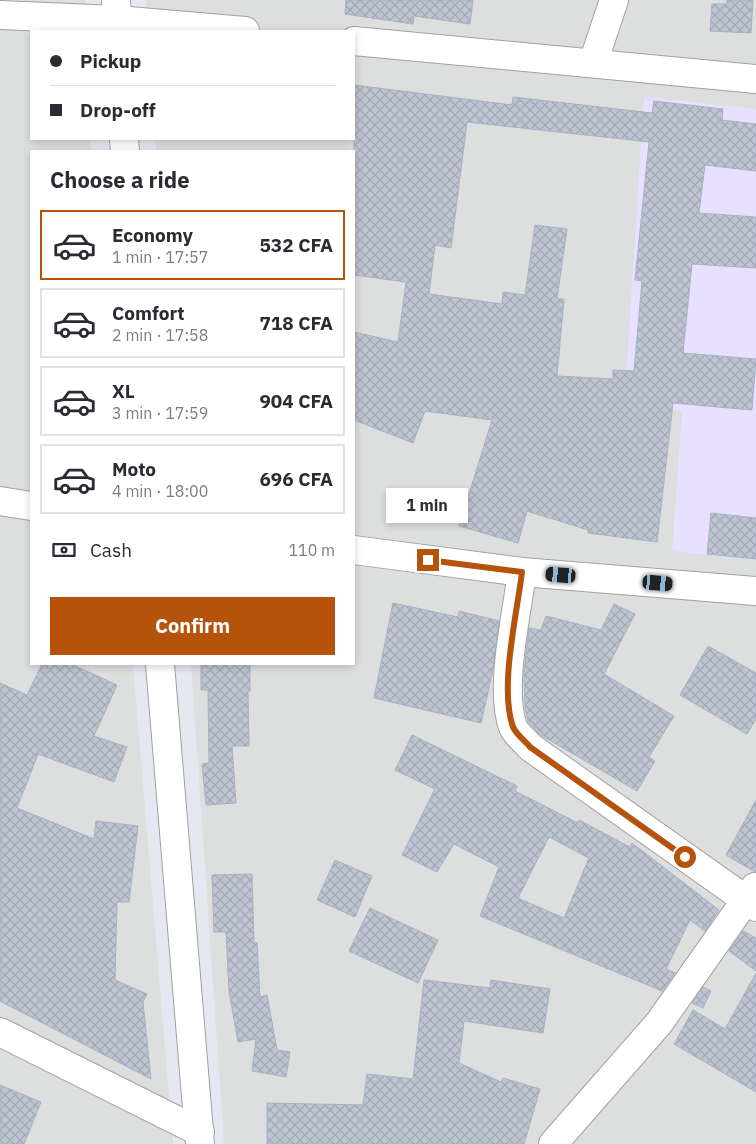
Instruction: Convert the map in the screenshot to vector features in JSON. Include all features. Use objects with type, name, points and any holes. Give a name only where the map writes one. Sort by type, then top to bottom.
[{"type":"street","points":[[593,63],[614,0]]},
{"type":"street","points":[[0,14],[117,17],[236,30]]},
{"type":"street","points":[[355,41],[756,79]]},
{"type":"street","points":[[0,501],[30,506]]},
{"type":"street","points":[[355,550],[522,572],[756,591]]},
{"type":"street","points":[[522,572],[508,677],[508,707],[514,729],[530,747],[753,898],[659,1023],[553,1144]]},
{"type":"street","points":[[160,665],[200,1138]]},
{"type":"street","points":[[0,1032],[200,1138]]},
{"type":"shaded area","points":[[0,0],[86,0],[85,30],[30,30],[30,140],[90,140],[91,150],[30,150],[30,665],[133,665],[173,1144],[0,1144]]},
{"type":"shaded area","points":[[146,0],[756,0],[756,1144],[224,1144],[191,665],[355,665],[355,150],[156,150],[155,140],[355,140],[355,30],[148,30]]},
{"type":"shaded area","points":[[644,97],[756,109],[756,560],[672,551],[682,412],[625,395]]},
{"type":"building","points":[[346,0],[473,0],[470,24],[414,16],[413,24],[345,14]]},
{"type":"building","points":[[727,0],[753,0],[751,33],[710,31],[712,4],[727,4]]},
{"type":"building","points":[[355,85],[512,105],[513,97],[652,113],[654,101],[723,109],[722,120],[756,124],[756,171],[705,165],[699,213],[756,217],[756,268],[692,264],[683,353],[756,359],[752,410],[673,403],[657,542],[588,533],[588,530],[527,511],[518,543],[459,526],[492,420],[425,411],[413,443],[355,420],[355,332],[398,342],[406,282],[355,275]],"holes":[[[467,122],[649,142],[635,280],[642,281],[634,371],[613,370],[613,379],[557,376],[564,299],[557,299],[567,229],[535,225],[525,295],[503,292],[502,304],[429,294],[435,245],[451,248]]]},
{"type":"building","points":[[711,513],[756,518],[756,559],[707,554]]},
{"type":"building","points":[[393,603],[458,617],[459,611],[499,621],[493,670],[481,723],[374,698]]},
{"type":"building","points":[[614,604],[635,614],[604,674],[674,716],[649,757],[655,761],[637,791],[539,734],[528,721],[525,708],[524,673],[529,628],[541,630],[546,616],[601,630]]},
{"type":"building","points":[[708,646],[756,673],[756,719],[747,734],[680,695]]},
{"type":"building","points":[[42,665],[73,665],[117,685],[94,736],[127,747],[114,782],[38,754],[17,808],[94,839],[96,821],[138,826],[129,902],[117,902],[115,980],[147,994],[143,1002],[151,1079],[0,1001],[0,683],[27,695]]},
{"type":"building","points":[[201,665],[250,665],[250,691],[248,691],[249,746],[232,746],[236,803],[206,805],[202,764],[209,763],[208,690],[201,690]]},
{"type":"building","points":[[412,735],[517,786],[515,791],[578,823],[579,820],[630,847],[632,843],[719,910],[705,931],[690,920],[666,969],[675,973],[662,991],[480,916],[499,867],[454,844],[437,872],[402,855],[435,789],[395,770]],"holes":[[[549,837],[589,858],[564,918],[518,898]]]},
{"type":"building","points":[[756,800],[756,871],[755,872],[726,855]]},
{"type":"building","points":[[335,860],[372,876],[355,917],[317,900]]},
{"type":"building","points":[[252,874],[254,943],[257,943],[260,997],[267,995],[277,1050],[290,1052],[286,1077],[252,1071],[256,1039],[238,1042],[229,991],[226,932],[214,932],[212,875]]},
{"type":"building","points":[[370,908],[438,940],[418,983],[349,951]]},
{"type":"building","points":[[743,931],[756,938],[756,971],[729,951]]},
{"type":"building","points":[[756,973],[756,1092],[674,1044],[693,1010],[725,1029]]},
{"type":"building","points":[[424,980],[490,988],[491,980],[550,989],[543,1033],[464,1021],[459,1063],[501,1082],[503,1078],[540,1089],[524,1144],[267,1144],[267,1103],[363,1105],[367,1074],[413,1079]]},
{"type":"building","points":[[703,987],[711,991],[703,1008],[692,1003]]},
{"type":"building","points":[[0,1085],[41,1102],[24,1144],[0,1144]]},
{"type":"route","points":[[428,560],[522,572],[508,677],[508,707],[514,729],[530,747],[685,857]]}]
